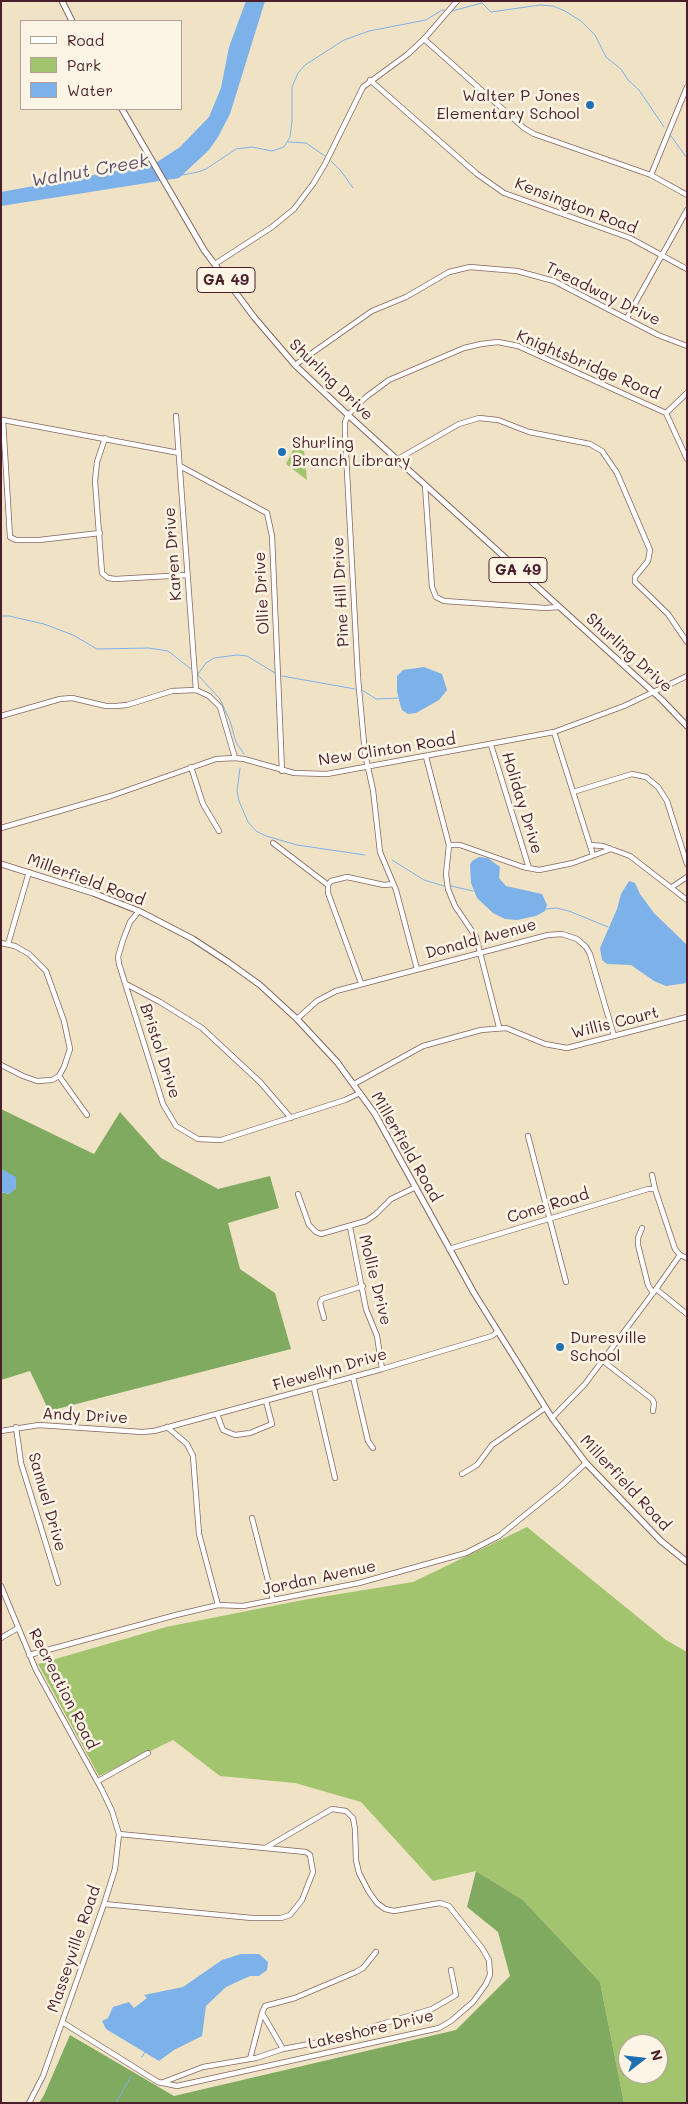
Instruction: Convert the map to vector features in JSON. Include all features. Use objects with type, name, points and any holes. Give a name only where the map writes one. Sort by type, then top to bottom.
[{"type":"main road","points":[[62,1],[72,20]]},
{"type":"main road","name":"Shurling Drive","points":[[123,110],[167,187],[215,264],[254,317],[295,365],[652,691],[687,726]]},
{"type":"main road","name":"Millerfield Road","points":[[1,864],[93,893],[139,911],[193,939],[260,986],[297,1019],[354,1084],[388,1136],[498,1332],[552,1418],[586,1463],[661,1541],[687,1562]]},
{"type":"street","points":[[215,264],[272,227],[294,210],[326,164],[363,87],[370,80],[393,66],[424,39],[457,1]]},
{"type":"street","points":[[424,39],[524,128],[534,134],[651,176],[687,195]]},
{"type":"street","name":"Kensington Road","points":[[370,80],[477,174],[498,189],[516,199],[630,238],[687,269]]},
{"type":"street","points":[[651,176],[687,87]]},
{"type":"street","points":[[627,318],[687,210]]},
{"type":"street","name":"Treadway Drive","points":[[295,365],[367,314],[406,297],[449,272],[462,268],[504,269],[535,275],[554,282],[658,335],[687,346]]},
{"type":"street","name":"Knightsbridge Road","points":[[348,415],[366,396],[389,380],[464,348],[498,342],[518,346],[666,413],[687,459]]},
{"type":"street","points":[[666,413],[687,393]]},
{"type":"street","name":"Pine Hill Drive","points":[[348,415],[344,434],[358,678],[368,767],[380,852],[393,884],[417,969]]},
{"type":"street","name":"Karen Drive","points":[[176,416],[196,690]]},
{"type":"street","points":[[398,460],[459,424],[479,418],[491,418],[529,432],[590,444],[602,451],[617,473],[650,550],[648,561],[635,577],[635,582],[668,614],[687,642]]},
{"type":"street","points":[[100,534],[39,540],[16,540],[10,537],[3,420],[179,452]]},
{"type":"street","points":[[105,438],[97,462],[95,481],[101,570],[108,578],[187,575]]},
{"type":"street","name":"Ollie Drive","points":[[180,466],[267,513],[272,536],[282,771]]},
{"type":"street","points":[[425,485],[432,587],[436,597],[454,601],[545,608],[559,607]]},
{"type":"street","name":"New Clinton Road","points":[[1,828],[111,796],[216,759],[235,758],[282,771],[316,775],[491,745],[554,732],[624,706],[652,691],[687,676]]},
{"type":"street","points":[[1,716],[60,699],[72,698],[106,706],[116,706],[127,705],[172,691],[196,690],[209,696],[220,707],[235,758]]},
{"type":"street","points":[[554,732],[593,855]]},
{"type":"street","name":"Holiday Drive","points":[[491,745],[529,868]]},
{"type":"street","points":[[426,756],[449,845],[446,874],[448,889],[455,906],[473,932],[499,1027]]},
{"type":"street","points":[[191,767],[203,804],[219,830]]},
{"type":"street","points":[[573,792],[632,774],[646,777],[658,787],[667,801],[687,864]]},
{"type":"street","points":[[273,843],[328,885]]},
{"type":"street","points":[[449,845],[460,845],[529,868],[551,869],[581,861],[611,849]]},
{"type":"street","points":[[590,845],[603,846],[630,856],[687,900]]},
{"type":"street","points":[[8,944],[29,872]]},
{"type":"street","points":[[361,984],[328,894],[328,885],[332,881],[346,877],[393,884]]},
{"type":"street","points":[[672,887],[687,878]]},
{"type":"street","name":"Bristol Drive","points":[[139,911],[130,922],[120,948],[120,964],[163,1104],[173,1121],[182,1130],[198,1139],[221,1140],[291,1118],[360,1093]]},
{"type":"street","name":"Donald Avenue","points":[[297,1019],[322,997],[336,991],[480,952],[548,935],[562,934],[577,939],[586,947],[592,958],[614,1036]]},
{"type":"street","points":[[1,943],[22,950],[35,958],[46,971],[69,1037],[70,1049],[59,1076],[52,1080],[37,1081],[1,1065]]},
{"type":"street","points":[[126,984],[202,1028],[260,1082],[291,1118]]},
{"type":"street","name":"Willis Court","points":[[354,1084],[423,1046],[462,1034],[499,1027],[513,1030],[545,1044],[562,1048],[687,1017]]},
{"type":"street","points":[[59,1076],[87,1115]]},
{"type":"street","points":[[528,1136],[548,1220],[566,1282]]},
{"type":"street","points":[[652,1175],[675,1249],[680,1255],[687,1258]]},
{"type":"street","points":[[298,1194],[307,1220],[316,1232],[324,1234],[350,1227],[372,1218],[391,1199],[416,1187]]},
{"type":"street","name":"Cone Road","points":[[450,1249],[648,1189],[655,1189]]},
{"type":"street","name":"Mollie Drive","points":[[350,1227],[366,1309],[377,1336],[382,1369]]},
{"type":"street","points":[[642,1228],[638,1236],[638,1245],[648,1285],[687,1314]]},
{"type":"street","points":[[552,1418],[572,1400],[603,1361],[680,1255]]},
{"type":"street","points":[[324,1318],[320,1303],[322,1298],[363,1286]]},
{"type":"street","name":"Flewellyn Drive","points":[[167,1428],[382,1369],[492,1336],[498,1332]]},
{"type":"street","points":[[603,1361],[652,1399],[654,1403],[653,1411]]},
{"type":"street","points":[[353,1377],[368,1441],[374,1448]]},
{"type":"street","points":[[314,1388],[335,1478]]},
{"type":"street","points":[[217,1414],[223,1430],[235,1435],[250,1433],[272,1424],[266,1401]]},
{"type":"street","points":[[462,1474],[478,1465],[492,1445],[545,1408]]},
{"type":"street","name":"Andy Drive","points":[[1,1431],[16,1427],[55,1425],[142,1432],[167,1428]]},
{"type":"street","name":"Samuel Drive","points":[[16,1427],[21,1463],[58,1584]]},
{"type":"street","points":[[167,1428],[187,1444],[193,1456],[199,1534],[218,1605]]},
{"type":"street","name":"Jordan Avenue","points":[[29,1655],[218,1605],[243,1606],[372,1580],[447,1560],[481,1547],[516,1523],[586,1463]]},
{"type":"street","points":[[252,1518],[273,1600]]},
{"type":"street","name":"Recreation Road","points":[[1,1586],[29,1655],[108,1801]]},
{"type":"street","points":[[1,1638],[18,1628]]},
{"type":"street","points":[[98,1781],[148,1752]]},
{"type":"street","name":"Masseyville Road","points":[[29,2103],[42,2076],[62,2022],[115,1869],[119,1834],[108,1801]]},
{"type":"street","name":"Lakeshore Drive","points":[[62,2022],[161,2083],[177,2086],[194,2084],[439,2028],[451,2022],[473,2002],[486,1984],[490,1975],[489,1960],[450,1906],[440,1903],[394,1911],[385,1909],[377,1903],[369,1892],[360,1873],[356,1860],[353,1818],[346,1811],[332,1809],[267,1847]]},
{"type":"street","points":[[104,1904],[252,1918],[281,1918],[290,1915],[302,1900],[313,1872],[313,1863],[310,1855],[306,1852],[119,1834]]},
{"type":"street","points":[[250,2059],[265,2006],[295,1998],[356,1972],[363,1968],[376,1952]]},
{"type":"street","name":"Lakeshore Drive","points":[[161,2083],[203,2067],[250,2059],[283,2049],[324,2041],[432,2009],[456,1995],[451,1970]]},
{"type":"street","points":[[262,2013],[283,2049]]},
{"type":"green space","points":[[296,444],[304,450],[307,480],[286,464]]},
{"type":"green space","points":[[1,1109],[94,1154],[120,1112],[161,1158],[218,1189],[270,1176],[279,1208],[228,1223],[240,1269],[275,1293],[291,1349],[49,1411],[30,1371],[1,1380],[1,1192],[9,1194],[16,1188],[16,1178],[1,1169]]},
{"type":"green space","points":[[527,1527],[666,1640],[687,1652],[687,2103],[624,2103],[620,2084],[668,2084],[668,2034],[618,2034],[618,2073],[600,1982],[523,1900],[476,1871],[433,1881],[361,1802],[295,1783],[220,1776],[173,1740],[99,1776],[38,1664],[166,1627],[303,1600],[413,1582]]},
{"type":"green space","points":[[476,1871],[523,1900],[600,1982],[618,2073],[618,2084],[620,2084],[624,2103],[39,2103],[70,2035],[174,2096],[456,2030],[510,1976],[498,1932],[467,1907]]},
{"type":"water","points":[[246,1],[265,1],[230,114],[209,150],[179,178],[1,206],[1,192],[154,164],[180,147],[209,117],[221,88],[229,47]]},
{"type":"water","points":[[424,667],[442,674],[447,690],[439,700],[416,713],[408,714],[402,710],[400,704],[397,691],[397,676],[403,670]]},
{"type":"water","points":[[479,857],[488,858],[500,867],[499,878],[506,886],[542,894],[547,905],[545,911],[536,916],[517,920],[505,919],[493,913],[477,898],[471,883],[470,865],[472,861]]},
{"type":"water","points":[[629,881],[635,883],[640,894],[654,913],[687,945],[687,983],[666,986],[654,981],[631,965],[607,964],[602,960],[600,948],[617,909],[621,894]]},
{"type":"water","points":[[1,1169],[16,1177],[16,1188],[9,1194],[1,1192]]},
{"type":"water","points":[[241,1954],[259,1954],[268,1962],[267,1970],[259,1976],[250,1976],[226,1987],[206,2006],[202,2036],[174,2050],[159,2061],[106,2029],[102,2021],[108,2018],[113,2007],[129,2002],[134,2008],[147,1998],[144,1995],[183,1987],[222,1960]]},
{"type":"waterway","points":[[452,11],[482,3],[491,12],[540,5],[553,6],[565,11],[581,21],[595,35],[606,57],[621,69],[628,80],[639,90],[664,127]]},
{"type":"waterway","points":[[182,175],[206,169],[236,149],[252,147],[272,151],[284,147],[290,137],[292,87],[298,73],[305,65],[344,40],[369,31],[426,20],[445,10]]},
{"type":"waterway","points":[[671,136],[687,158]]},
{"type":"waterway","points":[[288,142],[306,143],[325,156]]},
{"type":"waterway","points":[[331,161],[353,188]]},
{"type":"waterway","points":[[1,616],[44,624],[73,635],[97,649],[149,648],[168,651],[191,669]]},
{"type":"waterway","points":[[198,674],[206,663],[214,658],[237,655],[247,656],[275,673]]},
{"type":"waterway","points":[[197,674],[220,699],[230,721],[236,742],[244,754]]},
{"type":"waterway","points":[[282,676],[355,689]]},
{"type":"waterway","points":[[362,690],[376,699],[398,698]]},
{"type":"waterway","points":[[240,768],[237,791],[239,801],[248,822],[256,831],[266,836],[297,845],[365,855]]},
{"type":"waterway","points":[[392,860],[424,880],[444,886]]},
{"type":"waterway","points":[[451,886],[473,891]]},
{"type":"waterway","points":[[546,909],[556,908],[569,911],[608,927]]},
{"type":"waterway","points":[[142,2057],[145,2052]]},
{"type":"waterway","points":[[116,2103],[131,2076]]},
{"type":"place","name":"Walter P Jones Elementary School","points":[[590,105]]},
{"type":"place","name":"Shurling Branch Library","points":[[282,452]]},
{"type":"place","name":"Duresville School","points":[[560,1347]]},
{"type":"water label","name":"Walnut Creek","points":[[90,171]]}]
